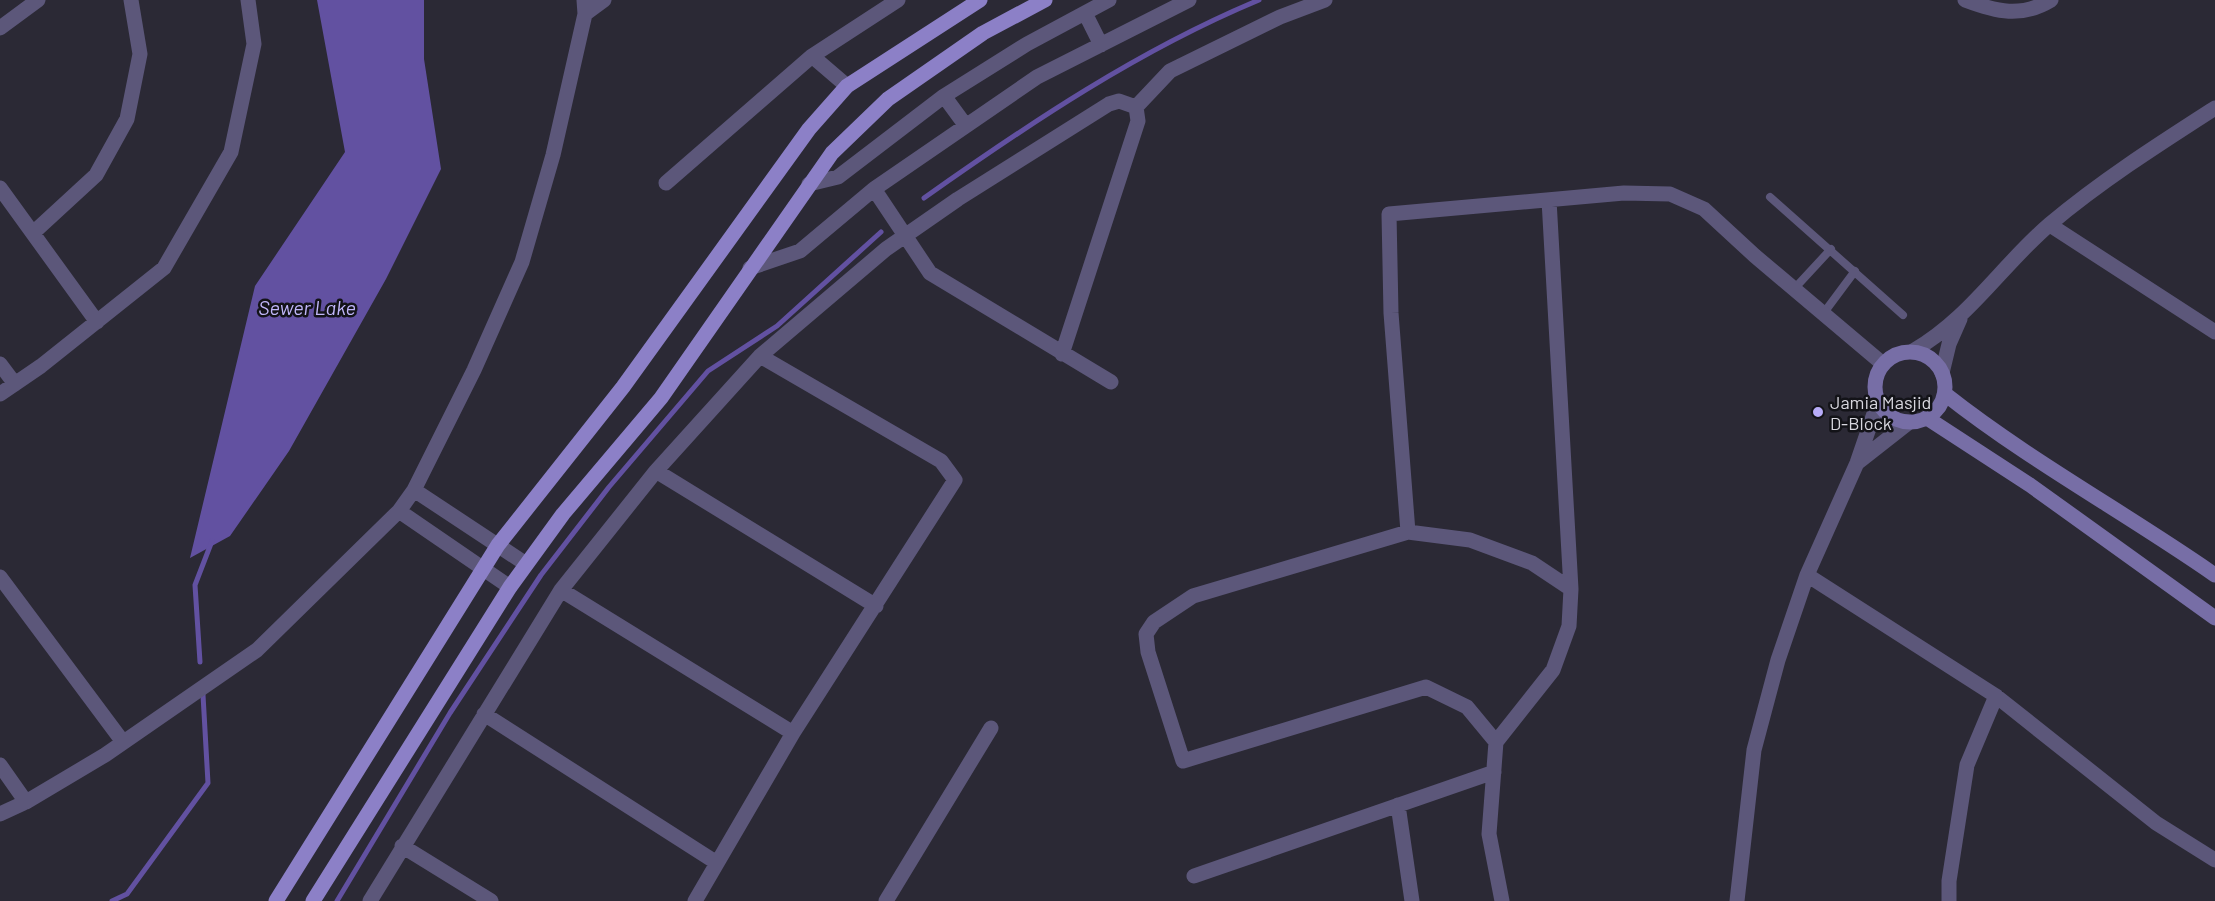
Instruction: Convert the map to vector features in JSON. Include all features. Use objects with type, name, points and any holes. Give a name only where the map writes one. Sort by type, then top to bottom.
[{"type":"main road","points":[[276,901],[498,545],[623,387],[809,129],[847,86],[980,0]]},
{"type":"main road","points":[[313,901],[510,587],[563,514],[661,398],[832,153],[888,99],[984,33],[1045,0]]},
{"type":"street","points":[[0,28],[38,0]]},
{"type":"street","points":[[33,233],[96,175],[127,119],[140,54],[131,0]]},
{"type":"street","points":[[0,394],[97,322],[164,268],[231,152],[254,44],[248,0]]},
{"type":"street","points":[[0,814],[26,802],[123,742],[257,650],[399,511],[414,490],[474,370],[522,262],[553,155],[584,7],[604,0]]},
{"type":"street","points":[[666,183],[812,56],[898,0]]},
{"type":"street","points":[[809,184],[838,177],[944,96],[1028,44],[1109,0]]},
{"type":"street","points":[[750,268],[800,251],[874,189],[1037,77],[1189,0]]},
{"type":"street","points":[[1136,107],[1170,71],[1280,17],[1325,0]]},
{"type":"street","points":[[1965,0],[2009,14],[2038,8],[2051,0]]},
{"type":"street","points":[[1085,13],[1101,45]]},
{"type":"street","points":[[812,56],[847,86]]},
{"type":"street","points":[[944,96],[966,126]]},
{"type":"street","points":[[370,901],[561,590],[656,471],[760,356],[906,235],[958,199],[1109,104],[1119,101],[1136,107]]},
{"type":"street","points":[[1062,354],[1138,121],[1136,107]]},
{"type":"street","points":[[1908,423],[1895,420],[1885,413],[1878,402],[1875,382],[1883,364],[1893,356],[1913,351],[1962,316],[2050,225],[2100,186],[2215,108]]},
{"type":"street","points":[[0,188],[97,322]]},
{"type":"street","points":[[874,189],[930,273],[1111,382]]},
{"type":"street","points":[[1408,532],[1391,313],[1389,214],[1624,193],[1670,194],[1704,209],[1883,364]]},
{"type":"street","points":[[1502,901],[1489,834],[1496,742],[1552,670],[1569,626],[1570,589],[1549,200]]},
{"type":"street","points":[[2050,225],[2215,332]]},
{"type":"street","points":[[1857,463],[1908,423],[1927,418],[1941,404],[1945,394],[1942,374],[1949,344],[1962,316]]},
{"type":"street","points":[[1913,351],[1929,358],[1942,374]]},
{"type":"street","points":[[694,901],[793,733],[955,480],[941,461],[760,356]]},
{"type":"street","points":[[0,364],[15,384]]},
{"type":"street","points":[[1945,394],[1983,424],[2151,531],[2215,575]]},
{"type":"street","points":[[1737,901],[1754,750],[1778,660],[1807,574],[1857,463],[1878,402]]},
{"type":"street","points":[[1927,418],[2030,485],[2215,618]]},
{"type":"street","points":[[656,471],[876,606]]},
{"type":"street","points":[[414,490],[526,564]]},
{"type":"street","points":[[399,511],[510,587]]},
{"type":"street","points":[[1496,742],[1467,707],[1426,687],[1183,761],[1148,652],[1146,634],[1154,622],[1194,596],[1408,532],[1470,540],[1533,563],[1570,589]]},
{"type":"street","points":[[1807,574],[1996,696],[2156,823],[2215,860]]},
{"type":"street","points":[[0,577],[123,742]]},
{"type":"street","points":[[561,590],[793,733]]},
{"type":"street","points":[[1949,901],[1949,881],[1967,765],[1996,696]]},
{"type":"street","points":[[484,714],[717,863]]},
{"type":"street","points":[[886,901],[991,728]]},
{"type":"street","points":[[0,765],[26,802]]},
{"type":"street","points":[[1194,876],[1494,772]]},
{"type":"street","points":[[1398,805],[1412,901]]},
{"type":"street","points":[[402,846],[492,901]]},
{"type":"lane","points":[[1770,197],[1904,315]]},
{"type":"lane","points":[[1794,289],[1831,249]]},
{"type":"lane","points":[[1823,314],[1855,272]]},
{"type":"water","name":"Sewer Lake","points":[[317,0],[424,0],[424,59],[441,169],[386,279],[289,451],[230,536],[190,558],[255,286],[345,152]]},
{"type":"waterway","points":[[924,198],[1004,142],[1128,65],[1171,41],[1259,0]]},
{"type":"waterway","points":[[337,901],[450,713],[541,575],[609,487],[708,371],[777,326],[881,232]]},
{"type":"waterway","points":[[200,662],[195,585],[212,541]]},
{"type":"waterway","points":[[112,901],[127,894],[208,783],[203,695]]},
{"type":"place","name":"Jamia Masjid D-Block","points":[[1818,412]]}]
